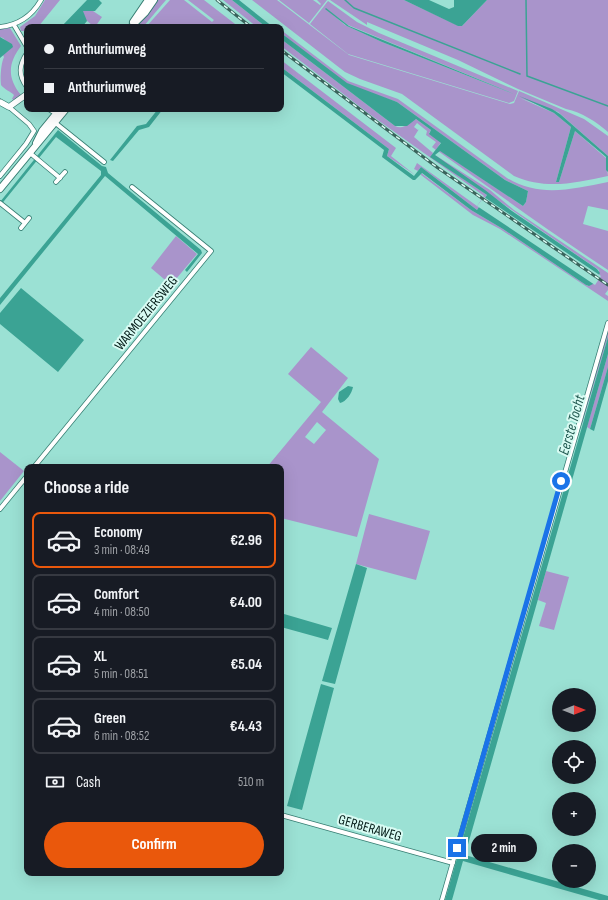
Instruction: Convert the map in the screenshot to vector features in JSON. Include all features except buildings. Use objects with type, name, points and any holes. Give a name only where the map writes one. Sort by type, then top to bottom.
[{"type":"main road","points":[[133,24],[148,0]]},
{"type":"main road","points":[[134,24],[145,13],[154,0]]},
{"type":"main road","points":[[0,189],[30,153],[37,139],[53,122],[59,112]]},
{"type":"street","points":[[0,27],[14,24],[30,15],[41,0]]},
{"type":"street","points":[[14,24],[24,42]]},
{"type":"street","points":[[24,58],[21,62],[20,69],[24,82]]},
{"type":"street","points":[[9,107],[24,96]]},
{"type":"street","points":[[0,102],[9,107],[34,128],[34,133],[0,176]]},
{"type":"street","points":[[53,122],[104,162]]},
{"type":"street","points":[[30,153],[60,178]]},
{"type":"street","points":[[56,182],[65,172]]},
{"type":"street","name":"WARMOEZIERSWEG","points":[[36,464],[211,251],[132,187]]},
{"type":"street","points":[[1,204],[24,223]]},
{"type":"street","points":[[20,228],[29,218]]},
{"type":"street","points":[[442,900],[608,322]]},
{"type":"street","points":[[0,509],[24,480]]},
{"type":"street","name":"GERBERAWEG","points":[[284,816],[453,863]]},
{"type":"shaded area","points":[[45,0],[60,0],[40,24],[24,24],[35,16]]},
{"type":"shaded area","points":[[87,0],[99,0],[102,3],[95,11],[83,11],[87,21],[84,24],[64,24]]},
{"type":"shaded area","points":[[156,0],[166,0],[146,24],[137,24]]},
{"type":"shaded area","points":[[170,0],[184,0],[212,22],[214,20],[188,0],[204,0],[235,24],[149,24]]},
{"type":"shaded area","points":[[223,0],[232,0],[262,24],[253,24]]},
{"type":"shaded area","points":[[232,0],[239,0],[269,24],[262,24]]},
{"type":"shaded area","points":[[252,0],[277,0],[349,55],[510,104],[514,103],[519,91],[584,119],[608,136],[608,156],[558,112],[520,98],[554,113],[571,127],[556,182],[559,182],[575,131],[606,158],[608,176],[572,183],[549,184],[538,183],[514,176],[402,94],[345,72]]},
{"type":"shaded area","points":[[279,0],[313,0],[320,5],[321,4],[317,0],[327,0],[309,23]]},
{"type":"shaded area","points":[[330,0],[404,0],[459,26],[462,26],[487,0],[608,0],[608,132],[594,121],[578,112],[566,109],[518,89],[458,60],[367,22],[367,25]]},
{"type":"shaded area","points":[[404,0],[429,0],[449,9],[454,7],[454,0],[487,0],[462,26],[458,26]]},
{"type":"shaded area","points":[[328,1],[357,22],[379,33],[518,91],[514,101],[509,103],[348,54],[310,24]],"holes":[[[325,8],[348,25],[514,94],[382,42],[345,25]]]},
{"type":"shaded area","points":[[326,8],[349,26],[514,94],[382,42],[347,26],[325,9]]},
{"type":"shaded area","points":[[83,11],[93,11],[102,17],[97,24],[91,24],[85,18]]},
{"type":"shaded area","points":[[24,24],[24,31],[21,31],[20,27]]},
{"type":"shaded area","points":[[10,28],[21,46],[14,58],[11,70],[13,83],[21,95],[14,100],[12,99],[14,95],[1,85],[3,55],[12,47],[0,37],[0,29]]},
{"type":"shaded area","points":[[284,32],[348,81],[398,99],[507,178],[519,184],[544,190],[556,190],[608,182],[608,210],[588,206],[583,224],[608,231],[608,270],[543,226],[438,151],[441,151],[523,206],[526,202],[528,191],[505,180],[397,102],[353,87],[341,80],[284,35]]},
{"type":"shaded area","points":[[284,35],[347,83],[397,102],[505,180],[528,191],[526,202],[523,206],[440,151],[435,155],[512,211],[597,269],[600,273],[593,284],[589,286],[586,285],[503,229],[471,210],[422,173],[415,180],[413,180],[382,157],[384,150],[284,74],[284,69],[389,149],[387,156],[414,176],[421,167],[477,210],[487,195],[430,157],[441,143],[429,134],[431,130],[416,119],[407,126],[395,126],[284,41]]},
{"type":"shaded area","points":[[0,37],[12,44],[13,47],[0,58]]},
{"type":"shaded area","points":[[284,41],[395,126],[404,127],[416,119],[431,130],[429,133],[441,142],[436,150],[432,147],[436,142],[426,135],[427,131],[417,123],[414,127],[418,130],[419,129],[414,137],[433,153],[431,157],[487,195],[477,210],[421,167],[418,171],[414,169],[417,163],[477,206],[484,196],[368,113],[284,48]]},
{"type":"shaded area","points":[[284,62],[396,148],[391,156],[415,175],[387,156],[389,149],[284,69]]},
{"type":"shaded area","points":[[519,96],[552,109],[560,114],[608,156],[608,172],[606,170],[606,157],[575,131],[559,182],[556,182],[571,127],[554,113]]},
{"type":"shaded area","points":[[156,112],[161,112],[149,127],[139,130],[113,161],[110,160],[137,126],[146,124]]},
{"type":"shaded area","points":[[58,130],[102,166],[106,167],[108,173],[201,250],[202,253],[187,272],[185,270],[198,254],[105,176],[0,305],[0,298],[101,175],[101,171],[56,137],[0,206],[0,202]]},
{"type":"shaded area","points":[[435,155],[490,190],[514,210],[608,273],[608,290],[605,294],[608,296],[608,301],[500,229],[473,215],[421,175],[421,173],[471,210],[503,229],[586,285],[588,286],[598,276],[599,270],[437,158]]},
{"type":"shaded area","points":[[176,236],[197,254],[171,285],[151,268]]},
{"type":"shaded area","points":[[21,288],[84,340],[58,372],[0,324],[0,313]]},
{"type":"shaded area","points":[[608,331],[608,337],[581,424]]},
{"type":"shaded area","points":[[608,337],[608,354],[465,855],[552,880],[552,887],[463,861],[452,900],[445,900]]},
{"type":"shaded area","points":[[311,347],[348,378],[322,412],[379,459],[357,537],[284,519],[284,464],[269,464],[321,402],[288,374]],"holes":[[[317,422],[326,430],[314,444],[305,437]]]},
{"type":"shaded area","points":[[608,354],[608,367],[590,429],[587,427]]},
{"type":"shaded area","points":[[608,367],[608,381],[594,431],[590,429]]},
{"type":"shaded area","points":[[348,386],[353,387],[351,392],[346,399],[340,403],[338,399],[339,392]]},
{"type":"shaded area","points":[[0,452],[24,471],[0,501]]},
{"type":"shaded area","points":[[369,514],[430,531],[416,580],[356,564]]},
{"type":"shaded area","points":[[356,564],[367,568],[335,684],[322,681]]},
{"type":"shaded area","points":[[546,571],[569,577],[554,630],[539,626],[546,603],[538,600]]},
{"type":"shaded area","points":[[284,614],[332,628],[328,640],[284,628]]},
{"type":"shaded area","points":[[321,684],[334,688],[302,810],[287,806]]},
{"type":"shaded area","points":[[557,888],[580,888],[608,896],[608,900],[599,900]]},
{"type":"pier","points":[[484,197],[601,276],[595,285],[477,206]]},
{"type":"waterway","points":[[345,0],[354,8],[520,74]]},
{"type":"waterway","points":[[526,0],[527,76],[608,106]]},
{"type":"railway","points":[[217,0],[247,24]]},
{"type":"railway","points":[[284,52],[438,168],[608,285]]},
{"type":"route","points":[[457,848],[561,481]]},
{"type":"water label","name":"Eerste Tocht","points":[[572,425]]}]
